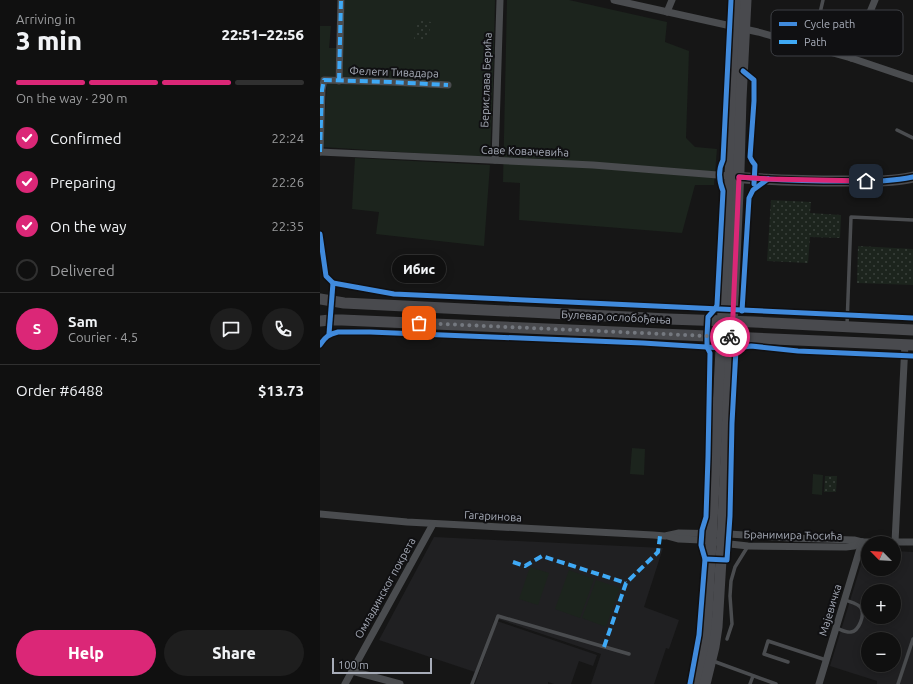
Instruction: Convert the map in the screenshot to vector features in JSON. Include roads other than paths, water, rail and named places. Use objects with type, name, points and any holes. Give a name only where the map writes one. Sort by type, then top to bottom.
[{"type":"street","points":[[339,80],[341,0]]},
{"type":"street","name":"Берислава Берића","points":[[495,160],[500,0]]},
{"type":"street","points":[[614,0],[771,36]]},
{"type":"street","points":[[667,12],[672,0]]},
{"type":"street","points":[[696,684],[706,639],[711,537],[727,321],[740,28],[737,0]]},
{"type":"street","points":[[740,28],[746,0]]},
{"type":"street","points":[[871,10],[875,0]]},
{"type":"street","points":[[844,56],[913,79]]},
{"type":"street","name":"Фелеги Тивадара","points":[[320,152],[324,80],[448,85]]},
{"type":"street","name":"Саве Ковачевића","points":[[320,152],[593,165],[734,177]]},
{"type":"street","points":[[734,177],[844,181],[886,181],[913,177]]},
{"type":"street","name":"Булевар ослобођења","points":[[320,299],[344,303],[668,320],[727,321],[913,330]]},
{"type":"street","name":"Булевар ослобођења","points":[[320,321],[342,320],[909,344]]},
{"type":"street","points":[[705,684],[717,627],[722,538],[726,337]]},
{"type":"street","points":[[895,536],[909,344]]},
{"type":"street","name":"Гагаринова","points":[[320,514],[433,524],[665,536],[679,533],[722,538]]},
{"type":"street","name":"Омладинског покрета","points":[[345,684],[433,524]]},
{"type":"street","name":"Бранимира Ћосића","points":[[722,538],[790,538],[854,540],[861,542]]},
{"type":"street","name":"Бранимира Ћосића","points":[[722,538],[748,546],[846,547],[854,546],[861,542]]},
{"type":"street","name":"Бранимира Ћосића","points":[[901,542],[913,542]]},
{"type":"street","name":"Мајевичка","points":[[818,684],[861,545]]},
{"type":"street","points":[[352,671],[400,684]]},
{"type":"lane","points":[[821,10],[824,0]]},
{"type":"lane","points":[[896,130],[913,138]]},
{"type":"lane","points":[[847,326],[851,217],[913,220]]},
{"type":"lane","points":[[727,639],[732,624],[730,596],[735,567],[748,546]]},
{"type":"lane","points":[[836,628],[853,632],[858,628],[861,620],[861,607],[845,600]]},
{"type":"lane","points":[[472,684],[498,616],[629,654]]},
{"type":"lane","points":[[898,684],[913,639]]},
{"type":"lane","points":[[788,662],[764,654],[768,641],[826,660]]},
{"type":"lane","points":[[711,660],[776,684]]},
{"type":"lane","points":[[750,684],[753,676]]},
{"type":"place","name":"Ибис","points":[[419,323]]}]
